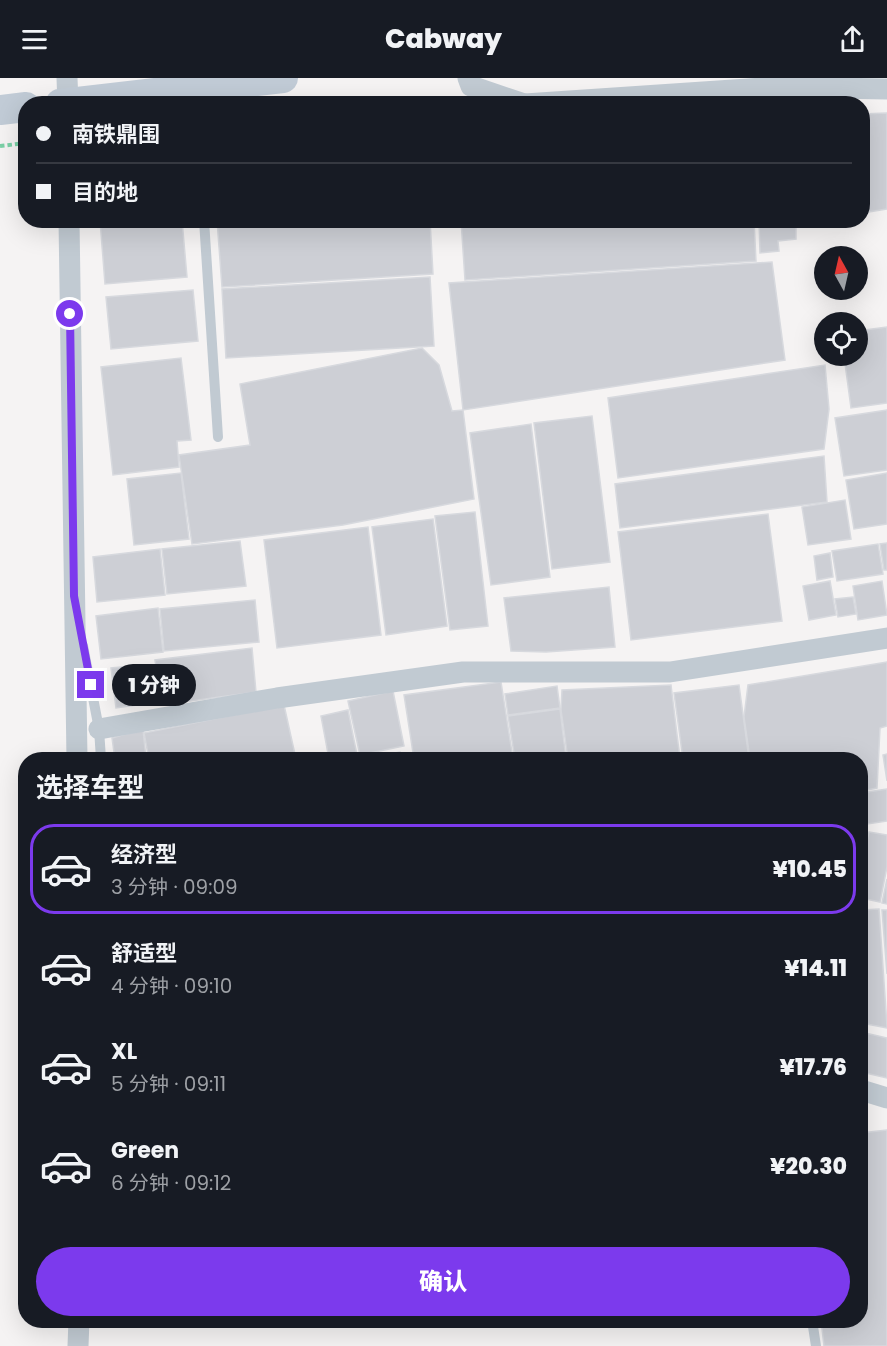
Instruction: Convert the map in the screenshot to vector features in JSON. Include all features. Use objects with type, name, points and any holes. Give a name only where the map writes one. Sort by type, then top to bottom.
[{"type":"main road","points":[[129,96],[283,78]]},
{"type":"main road","points":[[0,110],[18,108]]},
{"type":"street","points":[[67,78],[68,96]]},
{"type":"street","points":[[468,78],[471,86],[501,96]]},
{"type":"street","points":[[644,96],[777,87],[887,89]]},
{"type":"street","points":[[69,228],[77,752]]},
{"type":"street","points":[[99,729],[277,698],[463,672],[670,672],[887,638]]},
{"type":"street","points":[[868,1092],[887,1098]]},
{"type":"street","points":[[78,1345],[79,1328]]},
{"type":"lane","points":[[195,78],[196,96]]},
{"type":"lane","points":[[205,228],[218,437]]},
{"type":"lane","points":[[74,596],[99,729],[101,752]]},
{"type":"lane","points":[[78,1345],[85,1328]]},
{"type":"lane","points":[[813,1328],[816,1346]]},
{"type":"path","points":[[0,146],[18,145]]},
{"type":"building","points":[[887,113],[887,209],[870,212],[870,114]]},
{"type":"building","points":[[101,228],[183,228],[187,277],[105,284]]},
{"type":"building","points":[[218,228],[430,228],[433,274],[222,287]]},
{"type":"building","points":[[462,228],[754,228],[756,261],[465,280]]},
{"type":"building","points":[[759,228],[796,228],[796,239],[778,241],[779,251],[760,253]]},
{"type":"building","points":[[772,262],[785,360],[463,410],[449,283]]},
{"type":"building","points":[[430,277],[434,346],[226,358],[222,289]]},
{"type":"building","points":[[193,290],[198,341],[111,349],[106,297]]},
{"type":"building","points":[[887,327],[887,403],[851,408],[845,366],[868,366],[868,330]]},
{"type":"building","points":[[422,348],[439,365],[452,411],[463,410],[474,499],[343,525],[192,544],[179,455],[250,445],[240,384]]},
{"type":"building","points":[[181,358],[191,440],[177,441],[179,467],[113,475],[101,367]]},
{"type":"building","points":[[825,366],[829,409],[824,449],[618,478],[608,398]]},
{"type":"building","points":[[887,410],[887,470],[844,476],[835,418]]},
{"type":"building","points":[[592,416],[610,562],[552,569],[534,423]]},
{"type":"building","points":[[531,424],[550,577],[491,585],[470,433]]},
{"type":"building","points":[[824,456],[827,502],[620,528],[615,484]]},
{"type":"building","points":[[181,473],[189,539],[134,545],[127,479]]},
{"type":"building","points":[[887,473],[887,524],[854,529],[846,480]]},
{"type":"building","points":[[845,500],[851,539],[808,545],[802,507]]},
{"type":"building","points":[[475,512],[488,626],[450,630],[435,516]]},
{"type":"building","points":[[768,514],[782,621],[631,640],[618,532]]},
{"type":"building","points":[[433,519],[447,626],[386,635],[372,527]]},
{"type":"building","points":[[368,527],[381,635],[277,648],[264,540]]},
{"type":"building","points":[[240,541],[246,586],[167,594],[162,549]]},
{"type":"building","points":[[887,543],[887,570],[884,570],[880,544]]},
{"type":"building","points":[[878,544],[883,574],[837,581],[832,551]]},
{"type":"building","points":[[160,549],[165,595],[97,602],[93,557]]},
{"type":"building","points":[[830,553],[833,577],[817,580],[814,556]]},
{"type":"building","points":[[830,581],[836,615],[809,620],[803,586]]},
{"type":"building","points":[[882,581],[887,615],[858,620],[853,586]]},
{"type":"building","points":[[609,587],[615,647],[546,652],[511,651],[504,598]]},
{"type":"building","points":[[853,597],[856,614],[838,617],[835,599]]},
{"type":"building","points":[[255,600],[259,642],[164,651],[160,609]]},
{"type":"building","points":[[158,608],[163,652],[101,659],[96,616]]},
{"type":"building","points":[[252,648],[256,692],[162,705],[155,660]]},
{"type":"building","points":[[887,662],[887,726],[880,728],[877,788],[868,790],[868,752],[749,752],[744,717],[748,685]]},
{"type":"building","points":[[132,666],[136,705],[116,708],[111,668]]},
{"type":"building","points":[[501,682],[512,752],[413,752],[404,695]]},
{"type":"building","points":[[671,685],[679,752],[567,752],[561,710],[562,690]]},
{"type":"building","points":[[739,685],[748,752],[682,752],[674,693]]},
{"type":"building","points":[[557,686],[560,708],[508,715],[505,694]]},
{"type":"building","points":[[393,691],[404,746],[375,752],[359,752],[348,701]]},
{"type":"building","points":[[284,705],[294,752],[148,752],[144,733]]},
{"type":"building","points":[[560,709],[565,752],[514,752],[508,716]]},
{"type":"building","points":[[348,710],[356,752],[328,752],[321,716]]},
{"type":"building","points":[[143,729],[145,752],[114,752],[112,738]]},
{"type":"building","points":[[887,754],[887,781],[883,755]]},
{"type":"building","points":[[887,789],[887,821],[868,824],[868,792]]},
{"type":"building","points":[[869,832],[887,835],[887,867],[880,902],[868,899]]},
{"type":"building","points":[[887,879],[887,904],[882,903]]},
{"type":"building","points":[[879,909],[887,1028],[868,1024],[868,910]]},
{"type":"building","points":[[882,910],[887,910],[887,974]]},
{"type":"building","points":[[868,1034],[887,1038],[887,1078],[868,1074]]},
{"type":"building","points":[[887,1130],[887,1346],[824,1346],[822,1328],[868,1328],[868,1132]]},
{"type":"route","points":[[70,314],[74,596],[91,685]]}]
